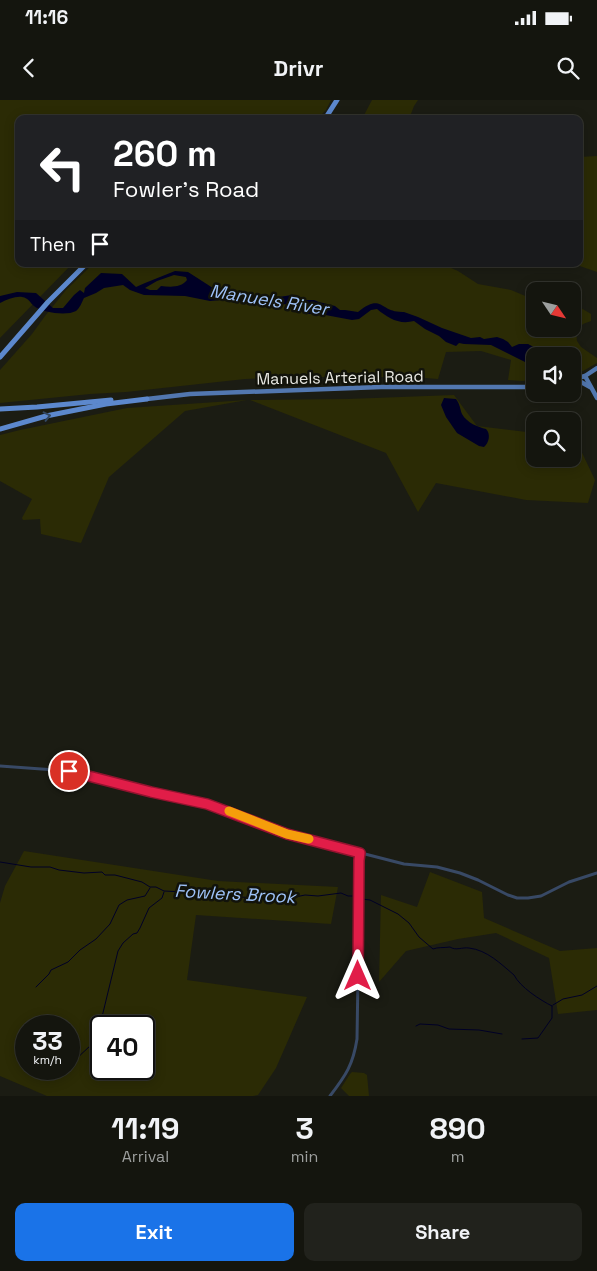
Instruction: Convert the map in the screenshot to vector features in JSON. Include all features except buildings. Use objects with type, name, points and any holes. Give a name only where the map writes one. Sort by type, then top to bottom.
[{"type":"highway","points":[[328,115],[337,100]]},
{"type":"highway","points":[[0,357],[48,302],[83,267]]},
{"type":"highway","points":[[0,409],[114,399],[147,399]]},
{"type":"highway","points":[[0,429],[46,416],[97,405],[147,399]]},
{"type":"main road","points":[[581,378],[597,368]]},
{"type":"main road","points":[[585,376],[597,398]]},
{"type":"main road","points":[[581,382],[590,387]]},
{"type":"main road","name":"Manuels Arterial Road","points":[[147,399],[190,394],[352,388],[526,387]]},
{"type":"street","points":[[0,766],[69,771],[207,804],[287,834],[404,864],[437,866],[473,878],[508,895],[520,898],[539,896],[572,880],[597,873]]},
{"type":"street","points":[[330,1096],[347,1073],[354,1055],[357,1039],[360,853]]},
{"type":"shaded area","points":[[0,100],[331,100],[321,115],[15,115],[15,267],[69,267],[0,338]]},
{"type":"shaded area","points":[[372,100],[418,100],[411,115],[364,115]]},
{"type":"shaded area","points":[[597,156],[597,272],[583,267],[583,157]]},
{"type":"shaded area","points":[[90,267],[449,267],[478,284],[511,290],[526,296],[526,338],[577,338],[581,347],[526,347],[526,381],[508,380],[511,360],[481,351],[446,352],[438,379],[413,377],[301,377],[245,379],[0,403],[0,370],[32,334],[66,290]]},
{"type":"shaded area","points":[[581,308],[591,314],[591,321],[581,326]]},
{"type":"shaded area","points":[[581,347],[597,358],[597,363],[581,372]]},
{"type":"shaded area","points":[[454,395],[477,426],[526,432],[526,467],[581,467],[581,451],[595,480],[588,503],[526,500],[436,483],[418,512],[386,453],[250,400]]},
{"type":"shaded area","points":[[247,400],[185,411],[109,477],[81,543],[41,534],[40,519],[23,520],[22,518],[32,499],[0,481],[0,435],[127,408]]},
{"type":"shaded area","points":[[24,851],[218,881],[338,887],[331,924],[196,915],[187,980],[307,997],[276,1068],[258,1095],[253,1096],[47,1096],[0,1076],[0,903],[5,886]]},
{"type":"shaded area","points":[[430,872],[482,892],[484,918],[560,951],[597,948],[597,1010],[558,1014],[549,958],[496,933],[458,939],[406,951],[379,982],[381,895],[417,907]]},
{"type":"shaded area","points":[[352,1072],[367,1075],[369,1096],[349,1096],[341,1088]]},
{"type":"water","name":"Manuels River","points":[[175,271],[188,272],[216,290],[272,298],[292,295],[302,300],[314,300],[335,306],[340,310],[358,312],[366,306],[377,303],[390,310],[404,312],[471,338],[497,337],[508,342],[512,347],[519,344],[528,344],[534,347],[526,347],[526,362],[491,345],[459,343],[456,346],[446,342],[414,321],[403,322],[394,320],[377,309],[371,310],[359,319],[352,320],[320,314],[308,314],[290,304],[270,305],[221,300],[210,301],[185,296],[144,295],[130,290],[123,285],[104,288],[84,298],[77,310],[72,313],[55,313],[43,310],[22,297],[0,303],[0,296],[17,292],[36,293],[53,308],[63,308],[80,290],[84,293],[85,288],[101,273],[122,274],[136,287]],"holes":[[[174,275],[186,277],[187,280],[179,286],[161,286],[157,290],[145,288]]]},
{"type":"water","points":[[444,398],[456,399],[462,414],[467,420],[476,426],[486,429],[489,438],[484,447],[457,433],[446,417],[441,405]]},
{"type":"waterway","name":"Fowlers Brook","points":[[0,862],[31,867],[50,867],[84,873],[102,872],[105,875],[115,875],[142,882],[150,887],[156,887],[164,891],[205,893],[218,897],[234,896],[281,900],[305,895],[318,896],[341,893],[352,896]]},
{"type":"waterway","points":[[36,987],[51,970],[68,962],[80,950],[96,939],[110,924],[119,905],[127,900],[145,896],[150,888]]},
{"type":"waterway","points":[[80,1055],[91,1045],[101,1021],[118,951],[123,943],[133,934],[137,933],[149,908],[162,898],[164,892]]},
{"type":"waterway","name":"Fowlers Brook","points":[[362,899],[370,900],[398,914],[433,949],[450,947],[455,949],[469,948],[488,955],[514,975],[531,993],[552,1006]]},
{"type":"waterway","name":"Fowlers Brook","points":[[553,1005],[563,999],[582,995],[597,986]]},
{"type":"waterway","points":[[522,1039],[538,1038],[552,1018],[552,1006]]},
{"type":"waterway","points":[[416,1026],[420,1024],[438,1025],[449,1029],[479,1030],[502,1034]]},
{"type":"slow traffic","points":[[229,811],[287,834],[309,839]]},
{"type":"route","points":[[69,771],[207,804],[287,834],[360,853],[358,976]]}]
